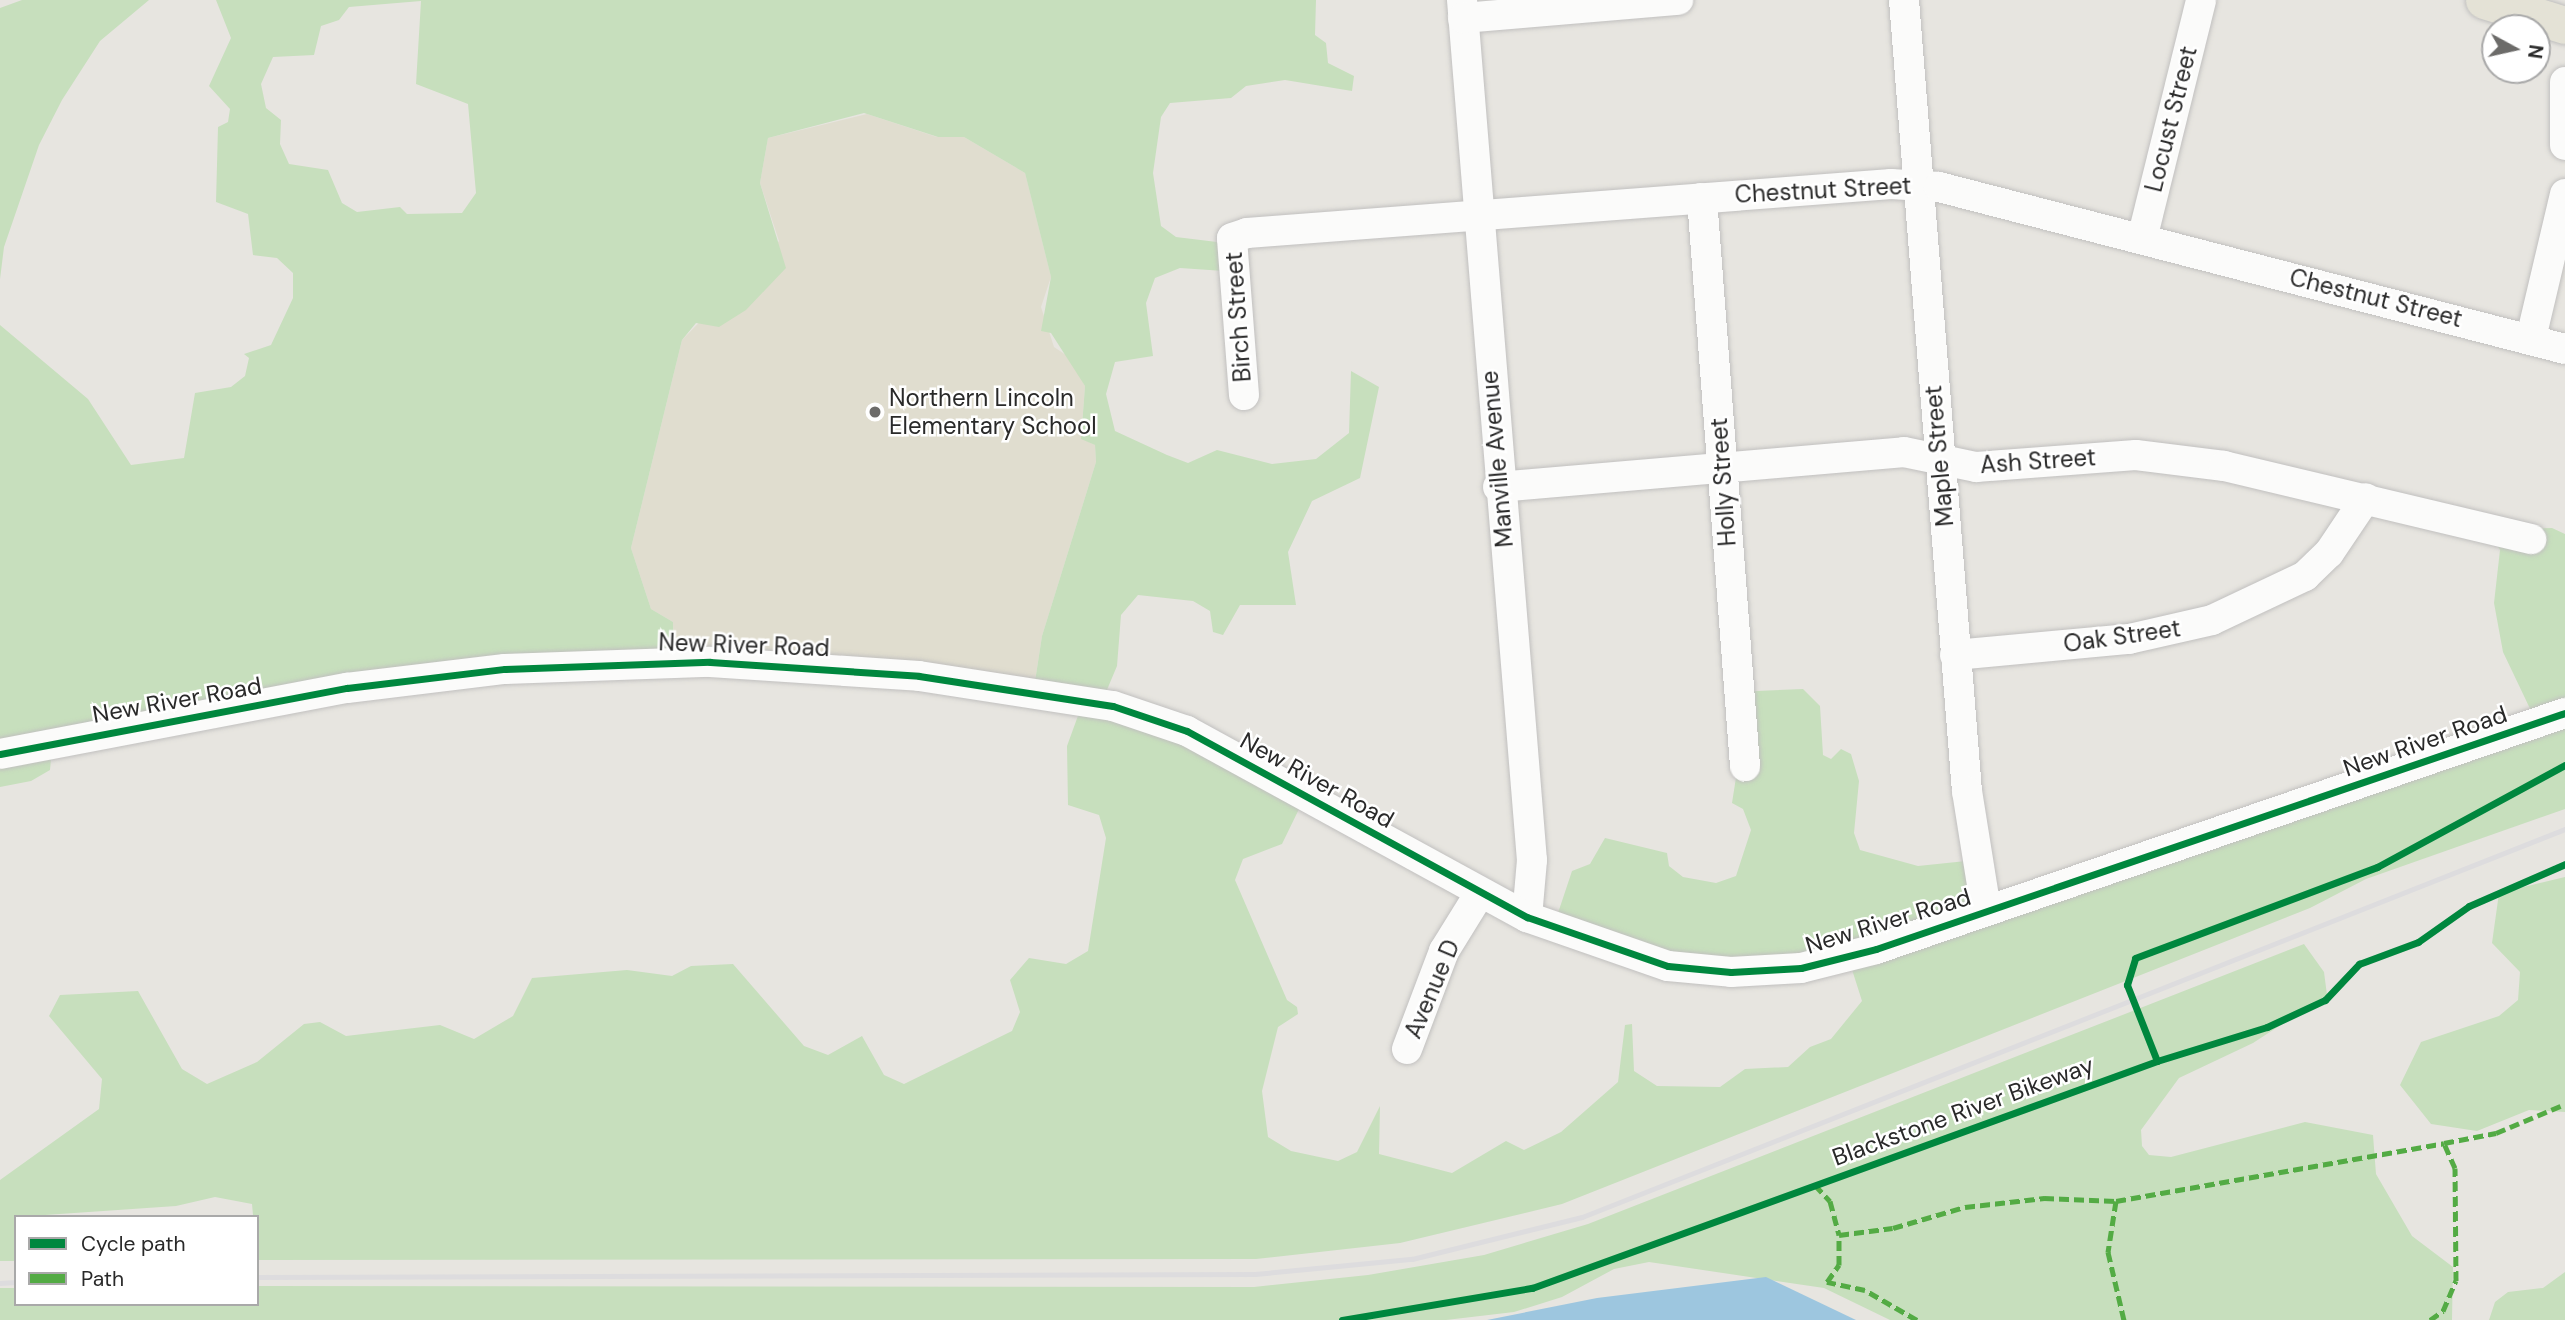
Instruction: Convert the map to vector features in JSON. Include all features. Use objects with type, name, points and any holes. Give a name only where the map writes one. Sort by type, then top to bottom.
[{"type":"main road","points":[[2484,0],[2565,25]]},
{"type":"street","points":[[1462,9],[1678,0]]},
{"type":"street","name":"Maple Street","points":[[1904,0],[1955,655],[1977,880],[1986,910]]},
{"type":"street","name":"Locust Street","points":[[2142,239],[2202,0]]},
{"type":"street","name":"Manville Avenue","points":[[1462,9],[1498,487],[1532,860],[1527,917]]},
{"type":"street","points":[[2565,82],[2565,145]]},
{"type":"street","name":"Chestnut Street","points":[[1231,239],[1702,198],[1917,184],[2531,338],[2565,349]]},
{"type":"street","points":[[2531,338],[2565,194]]},
{"type":"street","name":"Holly Street","points":[[1702,198],[1745,766]]},
{"type":"street","name":"Birch Street","points":[[1231,239],[1244,395]]},
{"type":"street","name":"Ash Street","points":[[1498,487],[1904,452],[1976,467],[2164,457],[2366,498],[2532,539]]},
{"type":"street","name":"Oak Street","points":[[1955,655],[2129,639],[2212,620],[2305,576],[2329,553],[2366,498]]},
{"type":"street","name":"New River Road","points":[[0,754],[347,688],[505,669],[627,661],[822,666],[1047,694],[1157,720],[1187,731],[1527,917],[1668,966],[1731,972],[1801,968],[1986,910],[2565,713]]},
{"type":"street","name":"Avenue D","points":[[1407,1049],[1444,951],[1480,893]]},
{"type":"shaded area","name":"Northern Lincoln Elementary School","points":[[867,114],[937,137],[964,137],[1025,173],[1051,277],[1041,307],[1054,347],[1069,357],[1085,386],[1081,438],[1095,445],[1096,462],[1042,636],[1035,681],[808,653],[674,648],[673,622],[651,609],[631,548],[682,340],[779,241],[760,183],[768,138]]},
{"type":"green space","points":[[22,0],[149,0],[100,41],[62,100],[39,145],[4,247],[0,279],[0,8]]},
{"type":"green space","points":[[216,0],[1316,0],[1315,35],[1326,43],[1328,63],[1354,76],[1352,91],[1285,80],[1246,86],[1231,98],[1170,103],[1161,117],[1153,173],[1161,226],[1176,237],[1225,243],[1224,271],[1180,268],[1155,278],[1146,303],[1153,356],[1115,362],[1106,394],[1115,431],[1167,455],[1188,463],[1217,450],[1272,464],[1316,459],[1349,433],[1351,371],[1379,387],[1360,478],[1312,501],[1288,552],[1296,605],[1240,605],[1223,635],[1213,632],[1210,611],[1193,601],[1138,595],[1121,615],[1117,666],[1101,704],[1184,733],[1300,807],[1282,844],[1243,859],[1235,880],[1287,1000],[1297,1007],[1298,1014],[1278,1027],[1262,1091],[1268,1137],[1291,1151],[1338,1161],[1357,1152],[1380,1106],[1379,1154],[1452,1173],[1506,1141],[1524,1150],[1561,1132],[1618,1082],[1625,1025],[1632,1024],[1634,1071],[1657,1086],[1720,1087],[1745,1069],[1788,1067],[1810,1047],[1831,1039],[1862,1001],[1848,957],[1661,961],[1557,916],[1572,871],[1590,864],[1605,838],[1667,853],[1669,866],[1683,877],[1716,883],[1736,876],[1751,830],[1743,809],[1732,803],[1740,752],[1733,692],[1803,689],[1820,706],[1823,755],[1831,759],[1841,749],[1851,754],[1859,781],[1854,833],[1860,850],[1918,866],[1966,861],[1980,902],[2534,717],[2503,652],[2494,603],[2500,550],[2486,529],[2552,528],[2565,534],[2565,809],[2366,879],[2310,908],[1562,1204],[1400,1243],[1256,1259],[259,1260],[259,1215],[253,1215],[252,1204],[215,1197],[176,1206],[14,1215],[14,1261],[0,1261],[0,1180],[99,1109],[102,1079],[49,1016],[60,995],[138,991],[182,1069],[207,1084],[257,1062],[304,1024],[320,1022],[346,1036],[440,1025],[474,1039],[513,1016],[532,978],[627,970],[672,976],[691,966],[733,964],[804,1046],[828,1055],[862,1036],[884,1075],[904,1084],[1012,1031],[1020,1012],[1010,980],[1029,958],[1066,964],[1088,951],[1106,838],[1099,815],[1068,805],[1067,746],[1083,702],[1034,688],[1042,636],[1096,462],[1095,445],[1081,439],[1085,386],[1051,333],[1041,331],[1051,277],[1025,173],[964,137],[938,137],[864,113],[768,138],[760,183],[786,268],[746,310],[719,327],[696,323],[682,340],[631,548],[651,609],[673,622],[674,659],[541,665],[51,759],[50,770],[31,781],[0,787],[0,325],[88,399],[131,465],[184,458],[195,393],[231,387],[245,376],[249,358],[244,354],[271,345],[293,298],[293,273],[277,258],[253,255],[248,214],[216,202],[218,127],[228,122],[230,109],[209,86],[231,38]],"holes":[[[421,1],[416,84],[468,104],[476,193],[462,213],[407,214],[400,207],[357,212],[342,203],[328,170],[289,164],[280,144],[281,120],[266,108],[261,84],[273,57],[314,55],[321,26],[339,20],[349,7]]]},
{"type":"green space","points":[[2565,877],[2565,1112],[2529,1110],[2477,1131],[2431,1124],[2400,1085],[2421,1042],[2499,1016],[2518,1000],[2520,972],[2492,943],[2499,893]]},
{"type":"green space","points":[[2304,944],[2324,972],[2327,995],[2253,1043],[2179,1078],[2141,1130],[2142,1146],[2149,1155],[2171,1157],[2305,1122],[2373,1135],[2376,1174],[2412,1236],[2453,1267],[2452,1320],[1890,1320],[1824,1288],[1649,1262],[1614,1269],[1562,1297],[1514,1312],[1446,1320],[0,1320],[0,1288],[14,1288],[14,1306],[259,1306],[259,1286],[1254,1287],[1368,1275],[1484,1255],[1588,1224]]},
{"type":"green space","points":[[2565,1272],[2565,1320],[2489,1320],[2495,1302],[2508,1292],[2543,1288]]},
{"type":"water","points":[[1766,1277],[1856,1320],[1487,1320],[1597,1298]]},
{"type":"railway","points":[[259,1277],[1255,1274],[1412,1259],[1582,1217],[2565,829]]},
{"type":"railway","points":[[0,1283],[14,1282]]},
{"type":"marked path","points":[[1917,1320],[1865,1290],[1827,1282],[1839,1265],[1839,1235],[1893,1228],[1965,1207],[2044,1198],[2116,1201],[2444,1143],[2496,1133],[2565,1104]]},
{"type":"marked path","points":[[2430,1320],[2443,1311],[2456,1281],[2455,1168],[2444,1143]]},
{"type":"marked path","points":[[1815,1185],[1830,1201],[1839,1235]]},
{"type":"marked path","points":[[2116,1201],[2108,1252],[2124,1320]]},
{"type":"cycle path","points":[[0,754],[347,688],[505,669],[710,662],[919,676],[1113,706],[1187,731],[1527,917],[1668,966],[1731,972],[1801,968],[1876,949],[2565,713]]},
{"type":"cycle path","points":[[2157,1061],[2127,985],[2135,958],[2377,867],[2565,765]]},
{"type":"cycle path","name":"Blackstone River Bikeway","points":[[1342,1320],[1532,1288],[2157,1061],[2267,1027],[2325,1000],[2359,964],[2418,942],[2469,906],[2565,864]]},
{"type":"place","name":"Northern Lincoln Elementary School","points":[[875,412]]}]
